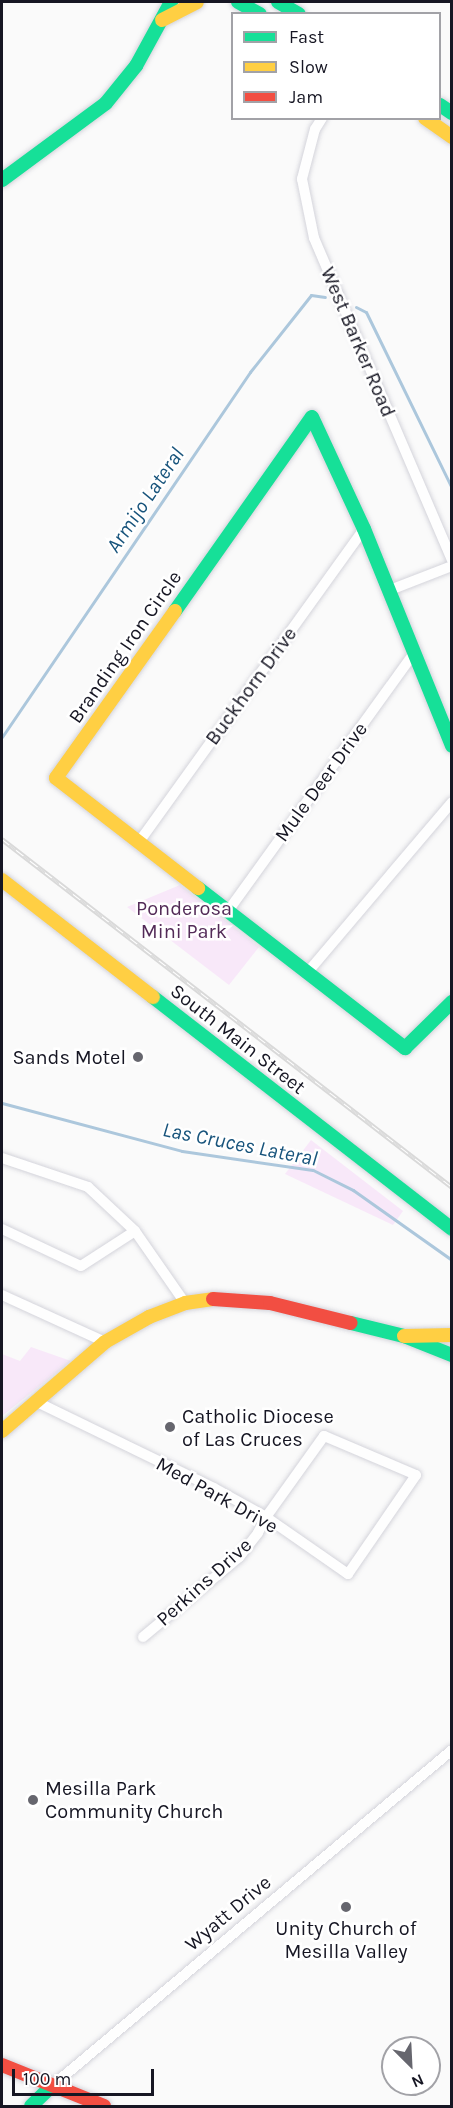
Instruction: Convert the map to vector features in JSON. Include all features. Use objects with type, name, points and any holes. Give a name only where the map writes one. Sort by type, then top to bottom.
[{"type":"street","points":[[2,180],[106,103],[136,66],[171,2]]},
{"type":"street","points":[[162,21],[197,2]]},
{"type":"street","points":[[238,2],[256,12]]},
{"type":"street","points":[[279,2],[296,12]]},
{"type":"street","name":"West Barker Road","points":[[321,120],[315,129],[302,179],[303,200],[314,238],[448,540],[452,560]]},
{"type":"street","points":[[428,120],[452,137]]},
{"type":"street","name":"Branding Iron Circle","points":[[452,746],[390,590],[312,417],[57,778],[405,1048],[452,1002]]},
{"type":"street","name":"Buckhorn Drive","points":[[139,842],[364,529]]},
{"type":"street","points":[[390,590],[452,566]]},
{"type":"street","name":"Mule Deer Drive","points":[[228,911],[414,653]]},
{"type":"street","points":[[307,973],[452,801]]},
{"type":"street","name":"South Main Street","points":[[2,880],[452,1229]]},
{"type":"street","points":[[2,1158],[88,1187],[135,1231],[185,1303]]},
{"type":"street","points":[[2,1229],[81,1266],[135,1231]]},
{"type":"street","points":[[2,1295],[105,1342]]},
{"type":"street","points":[[2,1431],[39,1403],[105,1342],[148,1317],[185,1303],[224,1298],[270,1302],[404,1336],[452,1355]]},
{"type":"street","points":[[404,1336],[452,1335]]},
{"type":"street","name":"Med Park Drive","points":[[39,1403],[266,1517],[348,1574],[416,1475]]},
{"type":"street","name":"Perkins Drive","points":[[143,1637],[239,1557],[324,1436],[416,1475]]},
{"type":"street","name":"Wyatt Drive","points":[[31,2106],[452,1750]]},
{"type":"street","points":[[2,2065],[104,2106]]},
{"type":"green space","name":"Ponderosa Mini Park","points":[[180,885],[259,947],[229,985],[127,907]]},
{"type":"green space","points":[[311,1140],[403,1211],[393,1225],[285,1174]]},
{"type":"green space","points":[[31,1347],[71,1361],[2,1416],[2,1354],[20,1361]]},
{"type":"waterway","name":"Armijo Lateral","points":[[2,737],[250,372],[311,295],[325,297]]},
{"type":"waterway","name":"Armijo Lateral","points":[[356,307],[366,312],[452,488]]},
{"type":"waterway","name":"Las Cruces Lateral","points":[[2,1103],[182,1151],[313,1170],[353,1190],[452,1260]]},
{"type":"railway","points":[[2,839],[452,1187]]},
{"type":"traffic: fast","points":[[2,180],[106,103],[136,66],[171,2]]},
{"type":"traffic: fast","points":[[238,2],[256,12]]},
{"type":"traffic: fast","points":[[278,2],[296,12]]},
{"type":"traffic: fast","points":[[441,106],[452,113]]},
{"type":"traffic: fast","points":[[175,611],[312,417],[364,529],[452,746]]},
{"type":"traffic: fast","points":[[198,888],[405,1048],[452,1002]]},
{"type":"traffic: fast","points":[[153,997],[452,1229]]},
{"type":"traffic: fast","points":[[351,1323],[404,1336],[452,1355]]},
{"type":"traffic: fast","points":[[31,2106],[52,2086]]},
{"type":"traffic: slow","points":[[162,20],[197,2]]},
{"type":"traffic: slow","points":[[428,120],[452,137]]},
{"type":"traffic: slow","points":[[175,611],[56,778],[198,888]]},
{"type":"traffic: slow","points":[[2,880],[153,997]]},
{"type":"traffic: slow","points":[[2,1431],[105,1342],[149,1317],[185,1303],[213,1299]]},
{"type":"traffic: slow","points":[[404,1336],[452,1335]]},
{"type":"traffic: jam","points":[[213,1299],[270,1303],[351,1323]]},
{"type":"traffic: jam","points":[[2,2065],[104,2106]]},
{"type":"place","name":"Sands Motel","points":[[138,1057]]},
{"type":"place","name":"Catholic Diocese of Las Cruces","points":[[170,1427]]},
{"type":"place","name":"Mesilla Park Community Church","points":[[33,1800]]},
{"type":"place","name":"Unity Church of Mesilla Valley","points":[[346,1907]]}]
